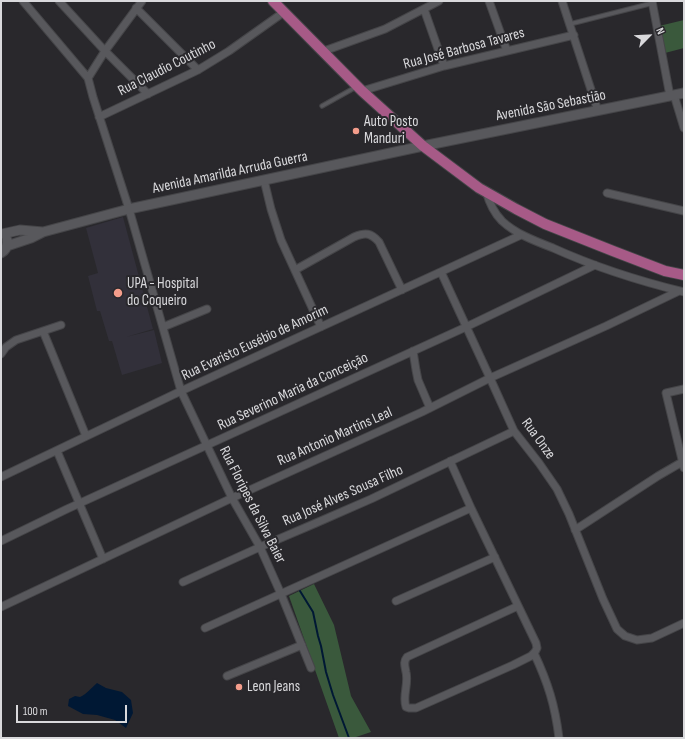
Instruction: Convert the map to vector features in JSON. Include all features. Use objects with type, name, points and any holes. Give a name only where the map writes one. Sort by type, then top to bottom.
[{"type":"main road","points":[[273,1],[359,88],[423,146],[460,174],[516,209],[545,224],[620,254],[684,275]]},
{"type":"main road","name":"Avenida São Sebastião","points":[[423,146],[684,93]]},
{"type":"main road","name":"Avenida Amarilda Arruda Guerra","points":[[43,232],[129,209],[423,146]]},
{"type":"main road","points":[[1,234],[20,230],[43,232]]},
{"type":"main road","points":[[4,250],[43,232]]},
{"type":"main road","points":[[1,234],[7,239],[4,250]]},
{"type":"street","points":[[23,1],[88,78],[105,51],[142,1]]},
{"type":"street","points":[[59,1],[105,51],[148,94]]},
{"type":"street","points":[[324,51],[374,33],[439,1]]},
{"type":"street","points":[[490,1],[507,51]]},
{"type":"street","points":[[562,1],[598,111]]},
{"type":"street","points":[[652,2],[672,95],[684,128]]},
{"type":"street","points":[[136,8],[198,70]]},
{"type":"street","points":[[424,9],[444,66]]},
{"type":"street","name":"Rua Claudio Coutinho","points":[[99,117],[198,70],[229,51],[284,12]]},
{"type":"street","name":"Rua José Barbosa Tavares","points":[[359,88],[574,35]]},
{"type":"street","name":"Rua Floripes da Silva Baier","points":[[88,78],[129,209],[181,391],[232,498],[260,547],[311,668]]},
{"type":"street","points":[[264,180],[281,240],[321,327]]},
{"type":"street","points":[[486,191],[490,204],[496,214],[502,221],[521,235],[596,266],[642,281],[682,291]]},
{"type":"street","points":[[607,193],[684,211]]},
{"type":"street","points":[[295,270],[362,233],[368,234],[379,242],[402,290]]},
{"type":"street","name":"Rua Evaristo Eusébio de Amorim","points":[[1,476],[181,391],[521,235]]},
{"type":"street","name":"Rua Severino Maria da Conceição","points":[[1,541],[596,266]]},
{"type":"street","name":"Rua Onze","points":[[441,272],[514,431],[539,462],[557,489],[569,514],[603,599],[617,628],[626,636],[637,640],[652,638],[684,623]]},
{"type":"street","name":"Rua Antonio Martins Leal","points":[[1,607],[232,498],[430,408],[490,378],[682,291]]},
{"type":"street","points":[[163,327],[207,309]]},
{"type":"street","points":[[1,354],[6,347],[16,340],[61,325]]},
{"type":"street","points":[[43,331],[86,436]]},
{"type":"street","points":[[413,351],[418,380],[430,408]]},
{"type":"street","points":[[575,530],[658,476],[683,464],[666,393],[684,389]]},
{"type":"street","name":"Rua José Alves Sousa Filho","points":[[183,582],[371,499],[514,431]]},
{"type":"street","points":[[56,451],[103,559]]},
{"type":"street","points":[[450,461],[536,643],[536,651],[552,698],[557,719],[559,738]]},
{"type":"street","points":[[205,628],[471,508]]},
{"type":"street","points":[[396,601],[495,557]]},
{"type":"street","points":[[518,606],[411,655],[405,660],[404,664],[407,681],[404,701],[406,707],[416,708],[513,665],[536,651]]},
{"type":"street","points":[[227,676],[302,645]]},
{"type":"lane","points":[[570,24],[652,2]]},
{"type":"lane","points":[[322,106],[359,88]]},
{"type":"shaded area","name":"UPA - Hospital do Coqueiro","points":[[123,217],[153,329],[126,337],[154,330],[162,363],[122,375],[112,341],[109,341],[100,311],[97,311],[88,276],[98,273],[86,228]]},
{"type":"green space","points":[[684,20],[684,48],[665,53],[659,26]]},
{"type":"green space","points":[[314,584],[334,625],[351,696],[371,732],[353,738],[339,738],[289,596]]},
{"type":"water","points":[[97,683],[106,688],[122,692],[131,700],[133,713],[126,728],[115,720],[97,715],[83,714],[68,706],[69,699],[75,696],[82,696]]},
{"type":"waterway","points":[[300,591],[313,612],[326,672],[349,738]]},
{"type":"place","name":"Auto Posto Manduri","points":[[356,131]]},
{"type":"place","name":"UPA - Hospital do Coqueiro","points":[[118,293]]},
{"type":"place","name":"Leon Jeans","points":[[239,687]]}]
